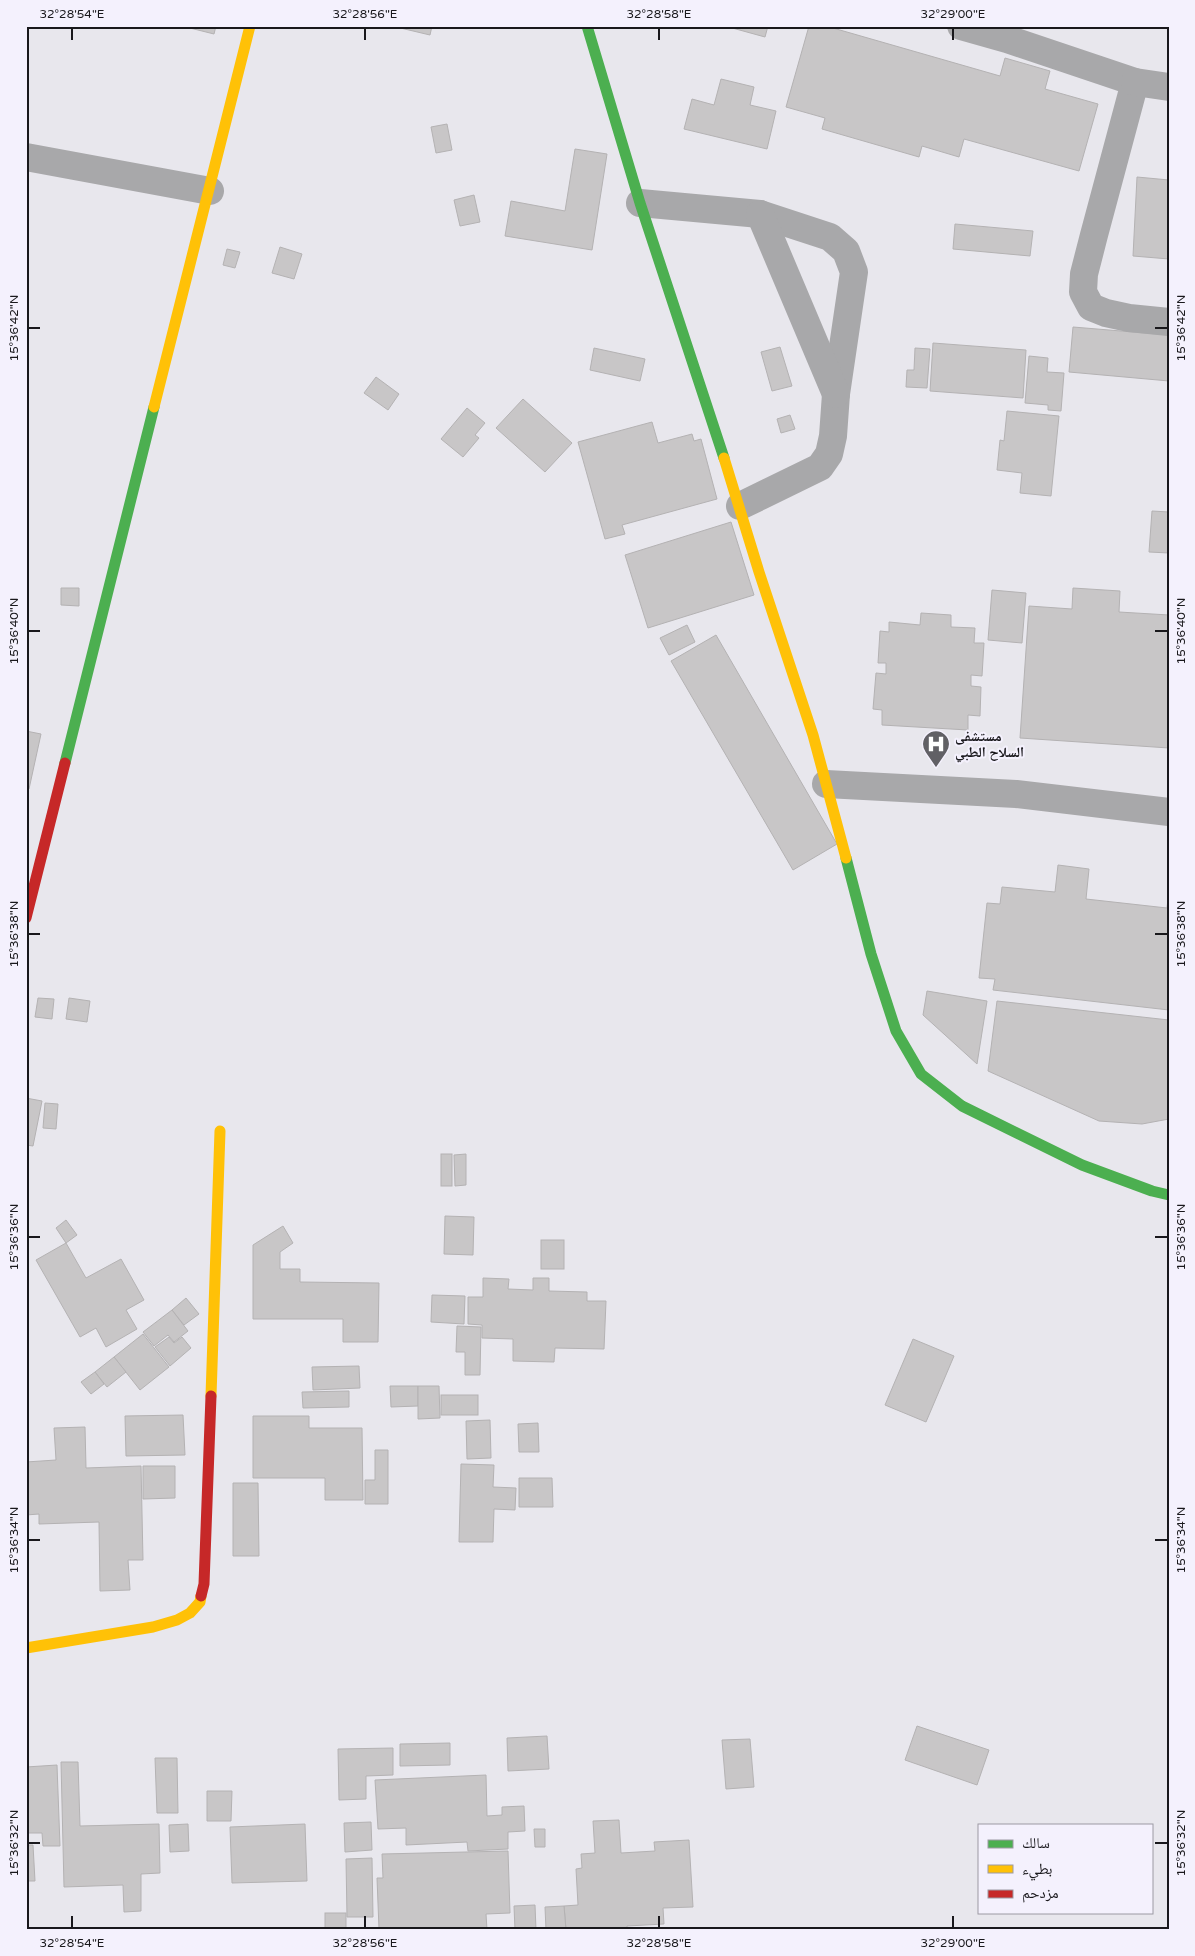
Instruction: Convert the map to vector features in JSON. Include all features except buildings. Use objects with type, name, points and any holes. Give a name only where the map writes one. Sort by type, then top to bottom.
[{"type":"street","points":[[26,918],[210,192],[250,26]]},
{"type":"street","points":[[587,26],[640,204],[740,506],[759,572],[813,735],[871,954],[896,1030],[921,1074],[962,1106],[1082,1165],[1152,1192],[1169,1195]]},
{"type":"street","points":[[962,26],[1135,82],[1169,87]]},
{"type":"street","points":[[1135,82],[1084,274],[1083,292],[1091,307],[1106,313],[1129,318],[1169,322]]},
{"type":"street","points":[[26,157],[210,192]]},
{"type":"street","points":[[640,204],[760,214],[830,237],[846,252],[854,272],[836,394],[833,436],[828,454],[820,467],[740,506]]},
{"type":"street","points":[[760,214],[836,394]]},
{"type":"street","points":[[826,784],[1016,794],[1169,812]]},
{"type":"street","points":[[26,1648],[153,1627],[190,1613],[200,1602],[204,1584],[220,1131]]},
{"type":"traffic: fast","points":[[587,26],[640,203],[724,458]]},
{"type":"traffic: fast","points":[[65,763],[154,407]]},
{"type":"traffic: fast","points":[[846,858],[871,954],[896,1031],[921,1074],[962,1106],[1082,1165],[1152,1191],[1169,1195]]},
{"type":"traffic: slow","points":[[154,407],[250,26]]},
{"type":"traffic: slow","points":[[724,458],[759,572],[813,735],[846,858]]},
{"type":"traffic: slow","points":[[211,1396],[220,1131]]},
{"type":"traffic: slow","points":[[26,1648],[153,1627],[177,1620],[190,1613],[200,1602],[201,1596]]},
{"type":"traffic: jam","points":[[26,918],[65,763]]},
{"type":"traffic: jam","points":[[201,1596],[204,1584],[211,1396]]},
{"type":"place","name":"مستشفى السلاح الطبي","points":[[936,768]]}]
